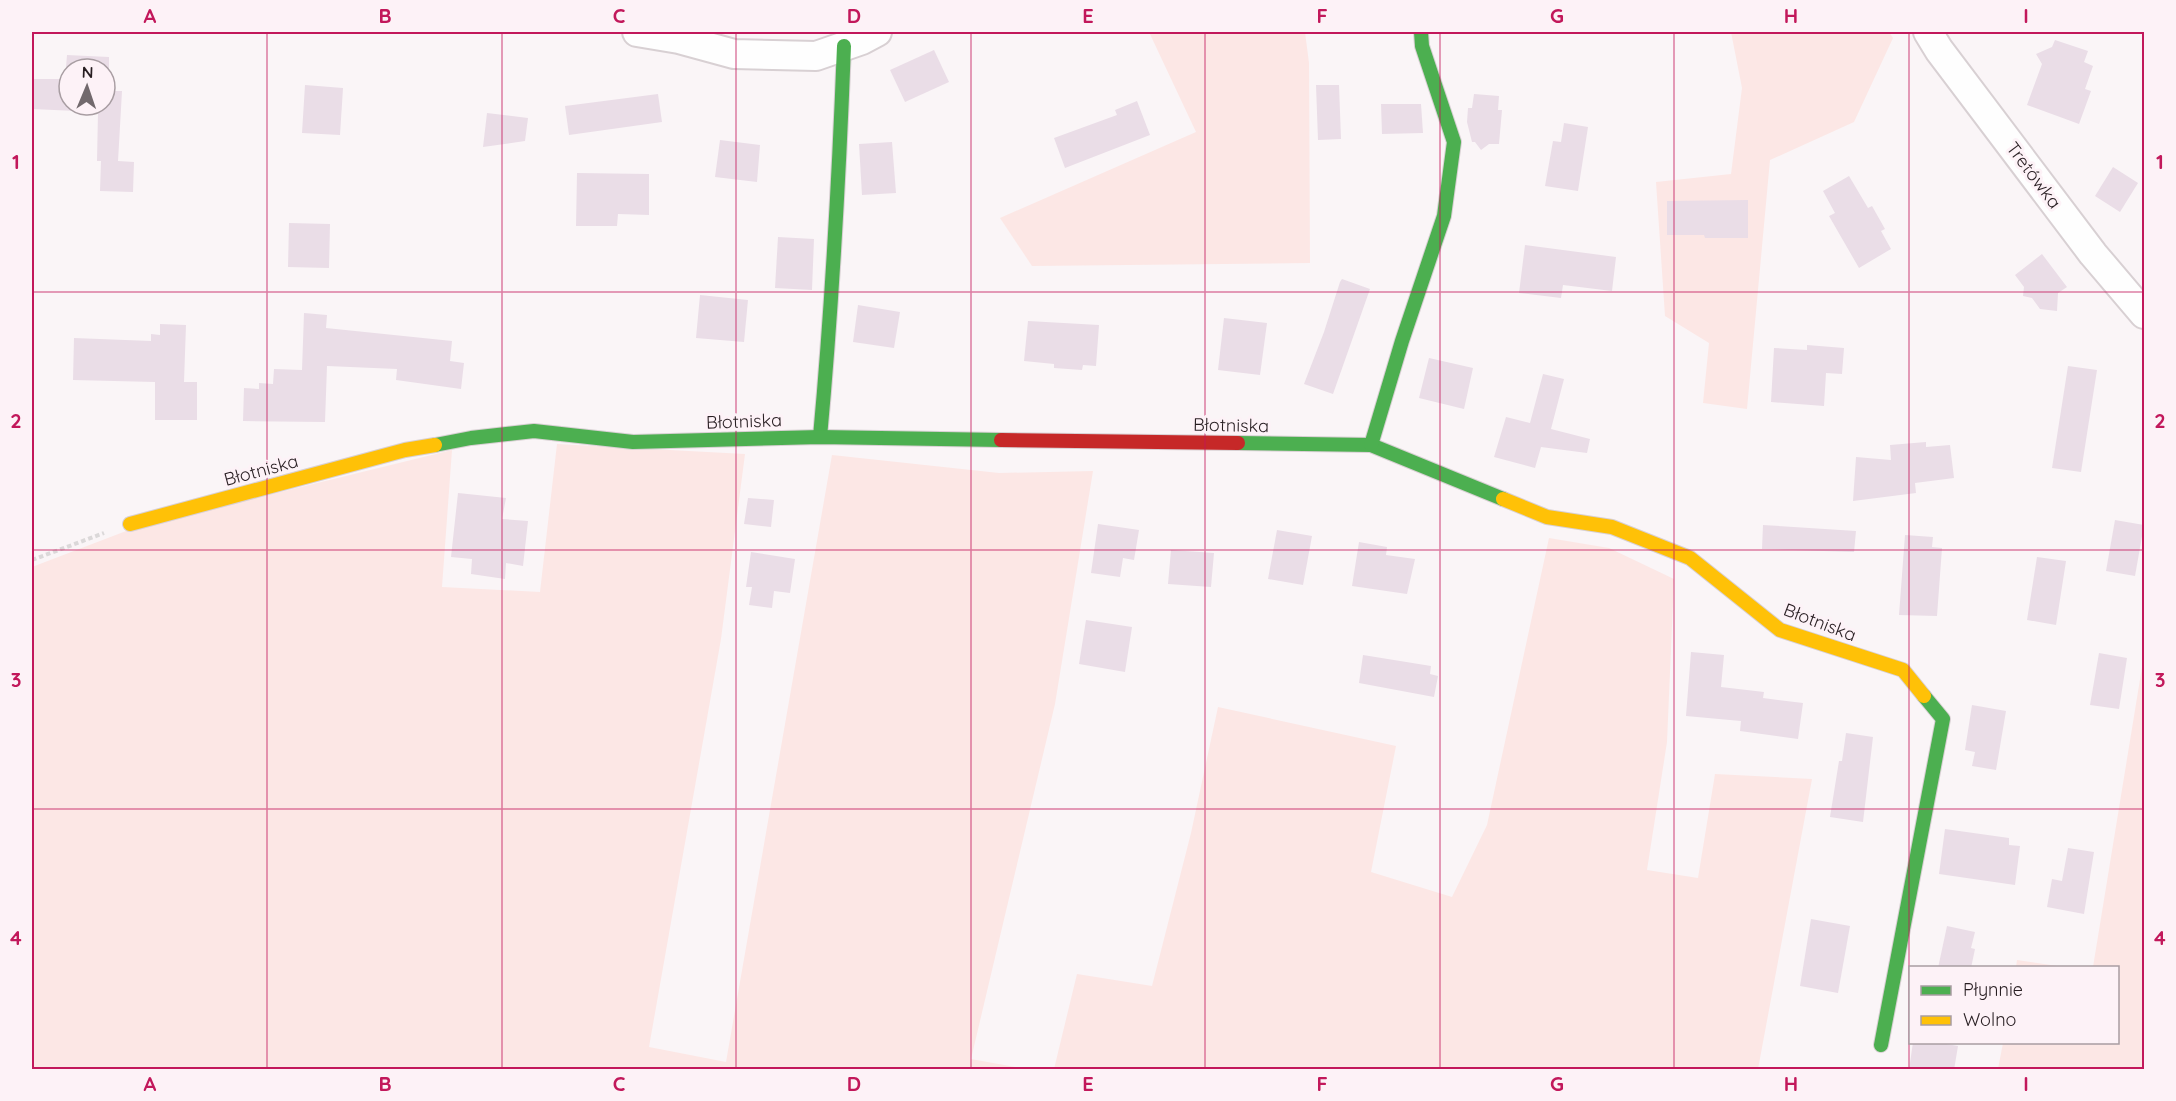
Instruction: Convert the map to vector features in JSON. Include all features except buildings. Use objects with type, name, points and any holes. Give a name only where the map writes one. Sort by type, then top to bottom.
[{"type":"street","points":[[637,32],[679,39],[734,54],[816,57],[877,32]]},
{"type":"street","points":[[1371,445],[1402,340],[1444,216],[1454,142],[1422,46],[1422,32]]},
{"type":"street","name":"Tretówka","points":[[1928,32],[1939,50],[2086,245],[2145,315]]},
{"type":"street","points":[[820,436],[838,210],[844,46]]},
{"type":"street","name":"Błotniska","points":[[130,524],[405,450],[471,438],[534,431],[633,442],[820,436],[1371,445],[1547,517],[1612,527],[1690,558],[1780,630],[1902,670],[1943,719],[1881,1045]]},
{"type":"path","points":[[32,560],[130,524]]},
{"type":"shaded area","points":[[1149,32],[1305,32],[1309,63],[1310,263],[1032,266],[1000,218],[1196,132]]},
{"type":"shaded area","points":[[1731,32],[1889,32],[1893,38],[1854,122],[1770,160],[1747,409],[1703,403],[1709,343],[1665,316],[1656,182],[1731,174],[1742,88]]},
{"type":"shaded area","points":[[557,444],[745,454],[721,639],[649,1047],[726,1062],[832,455],[999,473],[1093,471],[1055,704],[971,1059],[1027,1069],[32,1070],[32,567],[134,528],[452,450],[442,587],[540,592]]},
{"type":"shaded area","points":[[1549,538],[1609,548],[1674,579],[1667,742],[1647,870],[1698,878],[1715,774],[1812,779],[1758,1069],[1054,1069],[1077,974],[1152,986],[1191,833],[1218,707],[1396,746],[1371,872],[1452,897],[1487,825]]},
{"type":"shaded area","points":[[2144,655],[2144,1052],[2142,1069],[1998,1069],[2003,1044],[2119,1044],[2119,966],[2093,966]]},
{"type":"shaded area","points":[[2017,960],[2057,966],[2016,966]]},
{"type":"traffic: fast","points":[[1371,445],[1402,341],[1444,216],[1454,142],[1422,46],[1421,32]]},
{"type":"traffic: fast","points":[[820,437],[835,242],[844,46]]},
{"type":"traffic: fast","points":[[435,445],[471,438],[534,431],[633,442],[820,437],[1001,440]]},
{"type":"traffic: fast","points":[[1238,443],[1371,445],[1503,499]]},
{"type":"traffic: fast","points":[[1881,1045],[1943,719],[1924,696]]},
{"type":"traffic: slow","points":[[130,524],[405,450],[435,445]]},
{"type":"traffic: slow","points":[[1503,499],[1547,517],[1612,527],[1690,558],[1780,630],[1903,670],[1924,696]]},
{"type":"traffic: jam","points":[[1001,440],[1238,443]]}]
